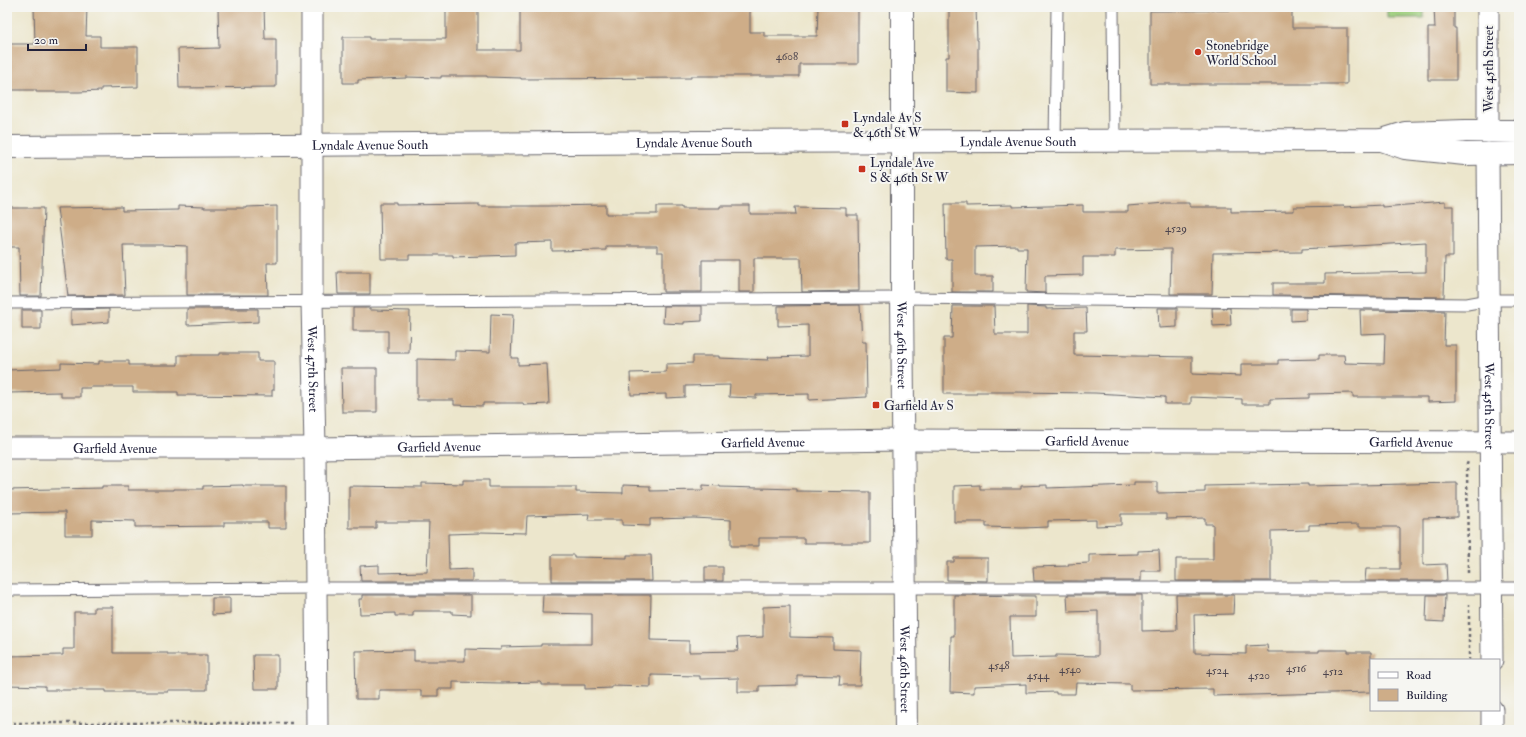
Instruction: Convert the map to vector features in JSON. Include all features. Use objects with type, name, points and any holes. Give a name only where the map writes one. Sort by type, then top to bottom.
[{"type":"main road","name":"West 46th Street","points":[[902,7],[902,298],[906,730]]},
{"type":"main road","name":"Lyndale Avenue South","points":[[7,147],[702,142],[1382,140],[1405,133],[1519,130]]},
{"type":"main road","name":"Lyndale Avenue South","points":[[1382,140],[1404,148],[1464,154],[1519,153]]},
{"type":"street","name":"West 47th Street","points":[[312,7],[312,301],[315,448],[317,730]]},
{"type":"street","name":"West 45th Street","points":[[1488,7],[1488,131]]},
{"type":"street","name":"West 45th Street","points":[[1488,153],[1492,659]]},
{"type":"street","name":"Garfield Avenue","points":[[7,448],[315,448],[903,440],[1519,442]]},
{"type":"street","points":[[1492,711],[1492,730]]},
{"type":"lane","points":[[1055,141],[1057,7]]},
{"type":"lane","points":[[1113,7],[1114,141]]},
{"type":"lane","points":[[7,303],[902,298],[1467,304],[1488,300],[1519,300]]},
{"type":"lane","points":[[7,590],[904,587],[1519,588]]},
{"type":"path","points":[[1470,659],[1467,464],[1471,458]]},
{"type":"path","points":[[7,723],[293,723]]},
{"type":"green space","points":[[1387,7],[1424,7],[1424,18],[1387,18]]},
{"type":"building","points":[[34,7],[87,7],[86,36],[100,36],[100,47],[138,47],[138,87],[101,88],[101,91],[79,92],[7,90],[7,44],[35,44]]},
{"type":"building","points":[[264,7],[265,39],[276,39],[276,87],[179,88],[178,49],[219,48],[218,8]]},
{"type":"building","points":[[446,7],[478,7],[478,50],[520,50],[520,7],[750,7],[750,32],[764,32],[764,36],[817,36],[818,7],[858,7],[858,64],[799,64],[799,76],[521,79],[487,76],[441,76],[441,78],[406,77],[358,80],[358,83],[343,83],[343,37],[369,37],[369,39],[446,39]]},
{"type":"building","points":[[949,7],[976,7],[978,40],[978,93],[946,92],[946,57],[949,57]]},
{"type":"building","points":[[1434,7],[1454,7],[1454,28],[1456,28],[1456,80],[1428,80],[1428,28],[1435,28]]},
{"type":"building","points":[[1292,10],[1292,28],[1347,28],[1347,84],[1150,84],[1150,11]]},
{"type":"building","points":[[1164,202],[1190,202],[1190,207],[1231,207],[1231,212],[1294,211],[1294,207],[1382,205],[1382,207],[1445,202],[1445,206],[1453,206],[1453,257],[1445,257],[1444,297],[1273,295],[1273,283],[1325,283],[1325,274],[1426,272],[1426,242],[1302,249],[1302,252],[1213,253],[1212,294],[1170,294],[1171,249],[1115,250],[1115,257],[1083,257],[1083,275],[1045,276],[1045,293],[1026,292],[1027,248],[1017,248],[1017,246],[975,247],[975,276],[993,276],[993,292],[952,292],[952,259],[946,259],[945,203],[966,203],[966,206],[1012,205],[1012,207],[1083,205],[1083,212],[1128,212],[1128,206]]},
{"type":"building","points":[[380,203],[397,203],[397,205],[479,204],[479,206],[606,205],[606,214],[657,214],[657,206],[682,206],[682,208],[720,208],[720,206],[750,206],[750,214],[796,214],[795,207],[846,208],[846,215],[858,215],[859,291],[802,292],[801,258],[754,258],[754,292],[739,292],[739,260],[702,260],[702,292],[663,292],[663,252],[657,252],[657,246],[606,246],[606,250],[552,251],[552,242],[515,243],[515,255],[453,257],[453,255],[409,255],[409,259],[381,259]]},
{"type":"building","points":[[178,206],[204,208],[246,208],[277,206],[277,263],[267,263],[268,295],[187,295],[187,246],[123,245],[125,295],[68,296],[57,208],[122,207],[122,211],[178,210]]},
{"type":"building","points":[[7,208],[44,208],[41,296],[20,296],[19,247],[7,247]]},
{"type":"building","points":[[337,272],[370,272],[370,294],[338,294]]},
{"type":"building","points":[[860,305],[862,342],[866,342],[867,397],[809,400],[809,394],[756,395],[756,398],[729,397],[730,385],[685,386],[685,397],[666,398],[666,394],[631,395],[630,373],[666,372],[666,364],[693,363],[693,356],[719,356],[719,358],[769,360],[768,357],[808,356],[808,325],[778,326],[778,306]]},
{"type":"building","points":[[664,306],[702,306],[702,321],[684,322],[684,324],[663,323]]},
{"type":"building","points":[[953,306],[994,306],[995,334],[1027,334],[1027,306],[1046,307],[1046,309],[1086,308],[1087,331],[1074,331],[1074,355],[1192,357],[1192,374],[1241,376],[1241,364],[1278,364],[1278,360],[1319,359],[1319,355],[1344,355],[1345,363],[1384,364],[1385,333],[1361,334],[1360,310],[1445,311],[1444,345],[1456,345],[1456,401],[1428,402],[1428,397],[1353,397],[1353,393],[1309,394],[1309,398],[1270,399],[1270,404],[1242,404],[1242,399],[1191,397],[1191,404],[1165,404],[1165,397],[1095,393],[976,392],[976,394],[944,394],[944,338],[952,338]]},
{"type":"building","points":[[353,308],[410,311],[409,353],[388,353],[388,331],[353,331]]},
{"type":"building","points":[[1158,308],[1177,308],[1177,327],[1159,328]]},
{"type":"building","points":[[1212,308],[1230,308],[1231,325],[1213,326]]},
{"type":"building","points":[[109,309],[109,322],[71,325],[71,310]]},
{"type":"building","points":[[187,309],[258,309],[258,322],[187,325]]},
{"type":"building","points":[[1291,309],[1306,309],[1306,320],[1291,321]]},
{"type":"building","points":[[22,310],[41,310],[41,329],[22,329]]},
{"type":"building","points":[[491,314],[513,315],[511,358],[518,358],[518,365],[547,364],[549,404],[524,405],[523,403],[483,403],[483,406],[454,405],[454,400],[417,400],[417,359],[455,360],[455,351],[490,352]]},
{"type":"building","points":[[220,353],[258,353],[258,361],[274,361],[274,390],[272,390],[272,396],[178,395],[178,392],[133,392],[133,387],[80,388],[80,397],[61,397],[61,392],[7,393],[7,370],[61,368],[61,363],[99,364],[99,361],[129,361],[129,365],[178,365],[178,355],[220,355]]},
{"type":"building","points":[[341,368],[377,368],[377,412],[342,412]]},
{"type":"building","points":[[463,480],[489,480],[489,487],[576,487],[576,492],[623,493],[623,485],[650,486],[650,491],[703,490],[703,485],[720,487],[796,489],[796,491],[870,492],[870,543],[804,543],[804,538],[759,538],[759,546],[731,546],[731,520],[694,518],[650,519],[650,526],[622,525],[622,520],[588,520],[589,514],[527,516],[526,533],[480,532],[448,534],[449,570],[472,569],[472,581],[361,581],[360,566],[379,565],[379,573],[427,572],[429,522],[376,522],[376,528],[349,528],[349,486],[422,487],[422,483],[463,484]]},
{"type":"building","points":[[1134,482],[1157,482],[1157,493],[1205,492],[1205,486],[1308,484],[1308,486],[1457,483],[1457,517],[1423,518],[1423,565],[1446,564],[1447,581],[1365,581],[1366,569],[1400,569],[1399,527],[1359,527],[1359,524],[1309,525],[1309,530],[1271,531],[1271,581],[1176,581],[1176,559],[1213,559],[1213,524],[1205,524],[1205,518],[1166,519],[1166,514],[1121,514],[1121,525],[1096,526],[1096,520],[1048,521],[1048,527],[1022,528],[986,527],[986,522],[954,522],[954,486],[980,485],[980,489],[1021,489],[1021,486],[1047,485],[1047,488],[1134,485]]},
{"type":"building","points":[[128,486],[128,490],[173,490],[203,489],[203,486],[286,486],[286,528],[268,528],[268,522],[224,522],[224,526],[135,527],[135,521],[92,520],[92,535],[65,535],[65,512],[7,513],[7,490]]},
{"type":"building","points":[[1159,550],[1160,571],[1141,571],[1141,581],[1034,581],[1033,567],[1069,566],[1068,564],[1089,563],[1089,555],[1138,554],[1138,551]]},
{"type":"building","points":[[552,555],[627,558],[627,555],[651,555],[652,581],[552,581]]},
{"type":"building","points":[[954,558],[988,558],[988,581],[947,580],[947,562],[954,562]]},
{"type":"building","points":[[705,567],[723,567],[723,581],[705,581]]},
{"type":"building","points":[[362,595],[471,595],[471,615],[452,614],[452,611],[413,611],[413,616],[395,616],[395,613],[360,614],[359,599],[362,599]]},
{"type":"building","points":[[543,595],[651,595],[650,640],[689,641],[689,652],[738,651],[737,638],[763,637],[763,607],[790,606],[790,637],[833,638],[833,649],[861,650],[860,685],[839,685],[840,676],[797,675],[797,685],[759,686],[759,692],[738,692],[738,678],[700,679],[700,676],[651,675],[651,687],[612,686],[612,688],[585,689],[585,685],[541,685],[541,682],[453,682],[453,689],[438,689],[438,696],[421,696],[421,690],[379,690],[379,699],[356,699],[355,651],[414,650],[414,661],[465,661],[465,649],[501,650],[501,647],[541,646],[541,644],[592,644],[592,614],[542,613]]},
{"type":"building","points":[[954,595],[1036,596],[1036,617],[1010,617],[1011,658],[1056,657],[1056,655],[1098,656],[1098,611],[1068,612],[1067,595],[1142,595],[1142,631],[1177,630],[1176,595],[1234,595],[1233,614],[1194,615],[1195,653],[1246,654],[1246,646],[1267,645],[1268,652],[1319,652],[1319,650],[1348,650],[1348,652],[1371,652],[1370,692],[1213,696],[1213,689],[1130,690],[1130,684],[1076,683],[1075,694],[1056,694],[1056,692],[1026,693],[1026,684],[974,686],[974,693],[950,692],[951,636],[954,636]]},
{"type":"building","points":[[1427,595],[1445,595],[1444,622],[1426,621]]},
{"type":"building","points":[[212,598],[230,598],[230,614],[212,615]]},
{"type":"building","points":[[94,607],[113,607],[113,653],[207,655],[207,690],[168,690],[168,692],[106,692],[106,690],[45,690],[45,686],[7,685],[7,656],[63,655],[63,649],[74,649],[74,612],[94,612]]},
{"type":"building","points":[[253,655],[278,655],[278,689],[254,689]]},
{"type":"place","name":"Stonebridge World School","points":[[1198,52]]},
{"type":"place","name":"Lyndale Av S & 46th St W","points":[[845,124]]},
{"type":"place","name":"Lyndale Ave S & 46th St W","points":[[862,169]]},
{"type":"place","name":"Garfield Av S","points":[[876,405]]}]
